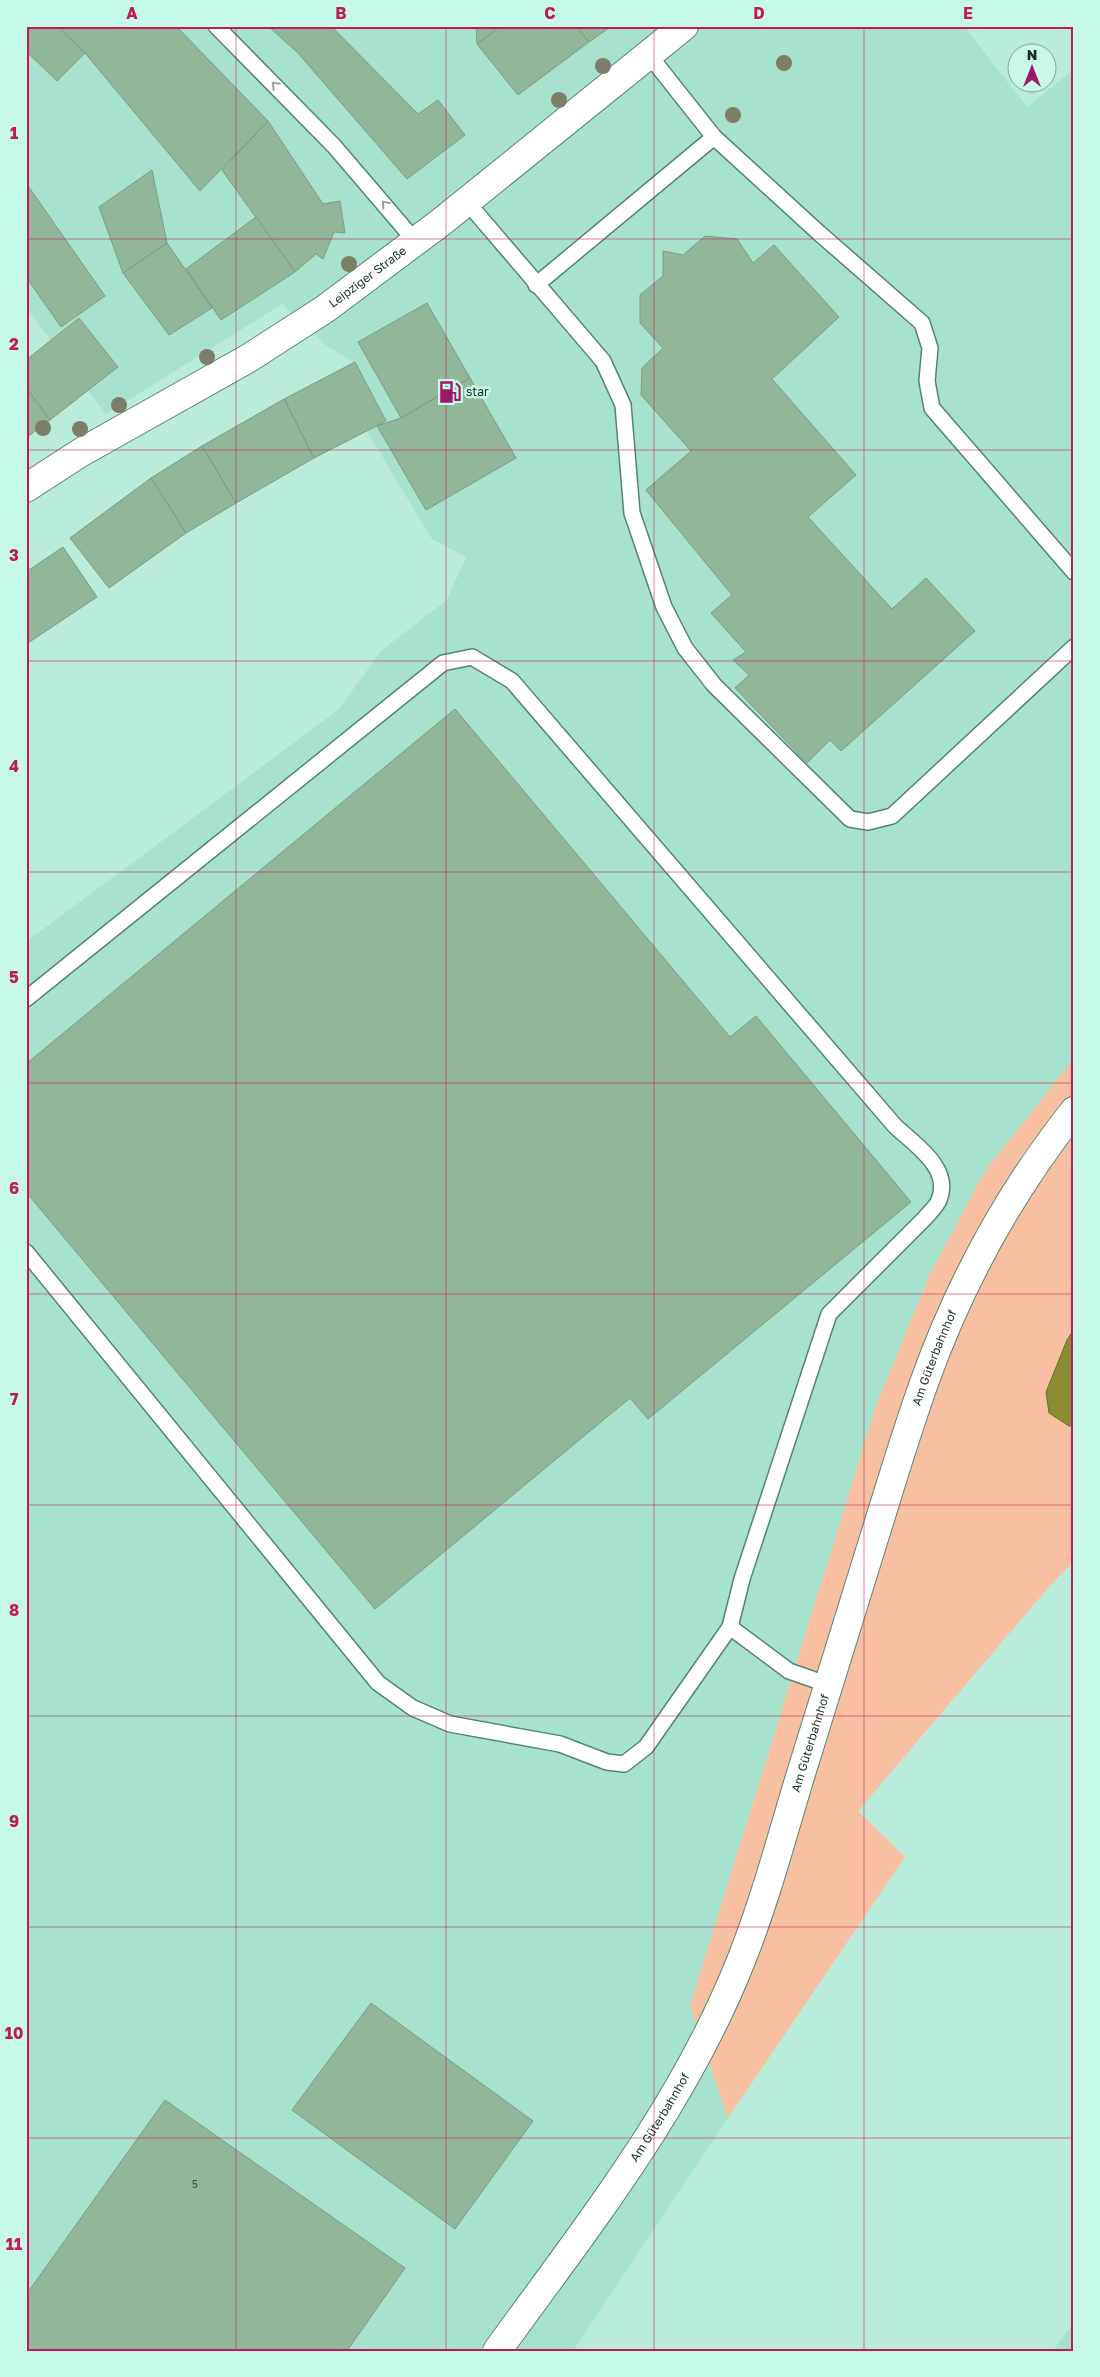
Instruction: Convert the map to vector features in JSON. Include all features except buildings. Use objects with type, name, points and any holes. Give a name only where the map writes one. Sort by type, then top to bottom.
[{"type":"street","name":"Leipziger Straße","points":[[26,488],[80,454],[288,334],[371,277],[467,202],[684,26]]},
{"type":"street","name":"Am Güterbahnhof","points":[[497,2351],[635,2161],[686,2078],[706,2040],[729,1990],[758,1916],[911,1422],[941,1339],[977,1259],[996,1225],[1039,1157],[1074,1111]]},
{"type":"lane","points":[[216,26],[334,146],[416,242]]},
{"type":"lane","points":[[649,55],[714,136],[819,234],[922,323],[930,348],[927,381],[932,408],[1074,572]]},
{"type":"lane","points":[[536,285],[714,136]]},
{"type":"lane","points":[[467,202],[536,285],[603,361],[623,405],[632,513],[664,608],[685,648],[714,685],[850,819],[868,822],[892,816],[1074,647]]},
{"type":"lane","points":[[26,999],[443,663],[472,657],[512,681],[895,1126],[932,1160],[943,1181],[939,1201],[925,1218],[829,1314],[742,1579],[730,1627],[646,1748],[624,1764],[607,1762],[560,1744],[450,1724],[413,1708],[378,1683],[26,1252]]},
{"type":"lane","points":[[730,1627],[789,1671],[829,1685]]},
{"type":"shaded area","points":[[26,26],[964,26],[1008,83],[1008,92],[1015,92],[1027,107],[1046,92],[1058,92],[1058,82],[1074,69],[1074,1058],[985,1171],[876,1406],[690,2006],[728,2118],[573,2351],[26,2351],[26,942],[338,710],[382,650],[447,600],[466,557],[432,539],[367,431],[385,421],[355,363],[327,346],[282,304],[106,414],[26,307]]},
{"type":"shaded area","points":[[1074,1058],[1074,1561],[1047,1589],[858,1811],[905,1857],[728,2118],[690,2006],[876,1406],[930,1274],[985,1171]]},
{"type":"shaded area","points":[[1074,1329],[1074,1426],[1069,1426],[1049,1413],[1046,1392],[1067,1340]]},
{"type":"shaded area","points":[[1074,2322],[1074,2351],[1053,2351]]},
{"type":"place","name":"star","points":[[450,392]]}]
